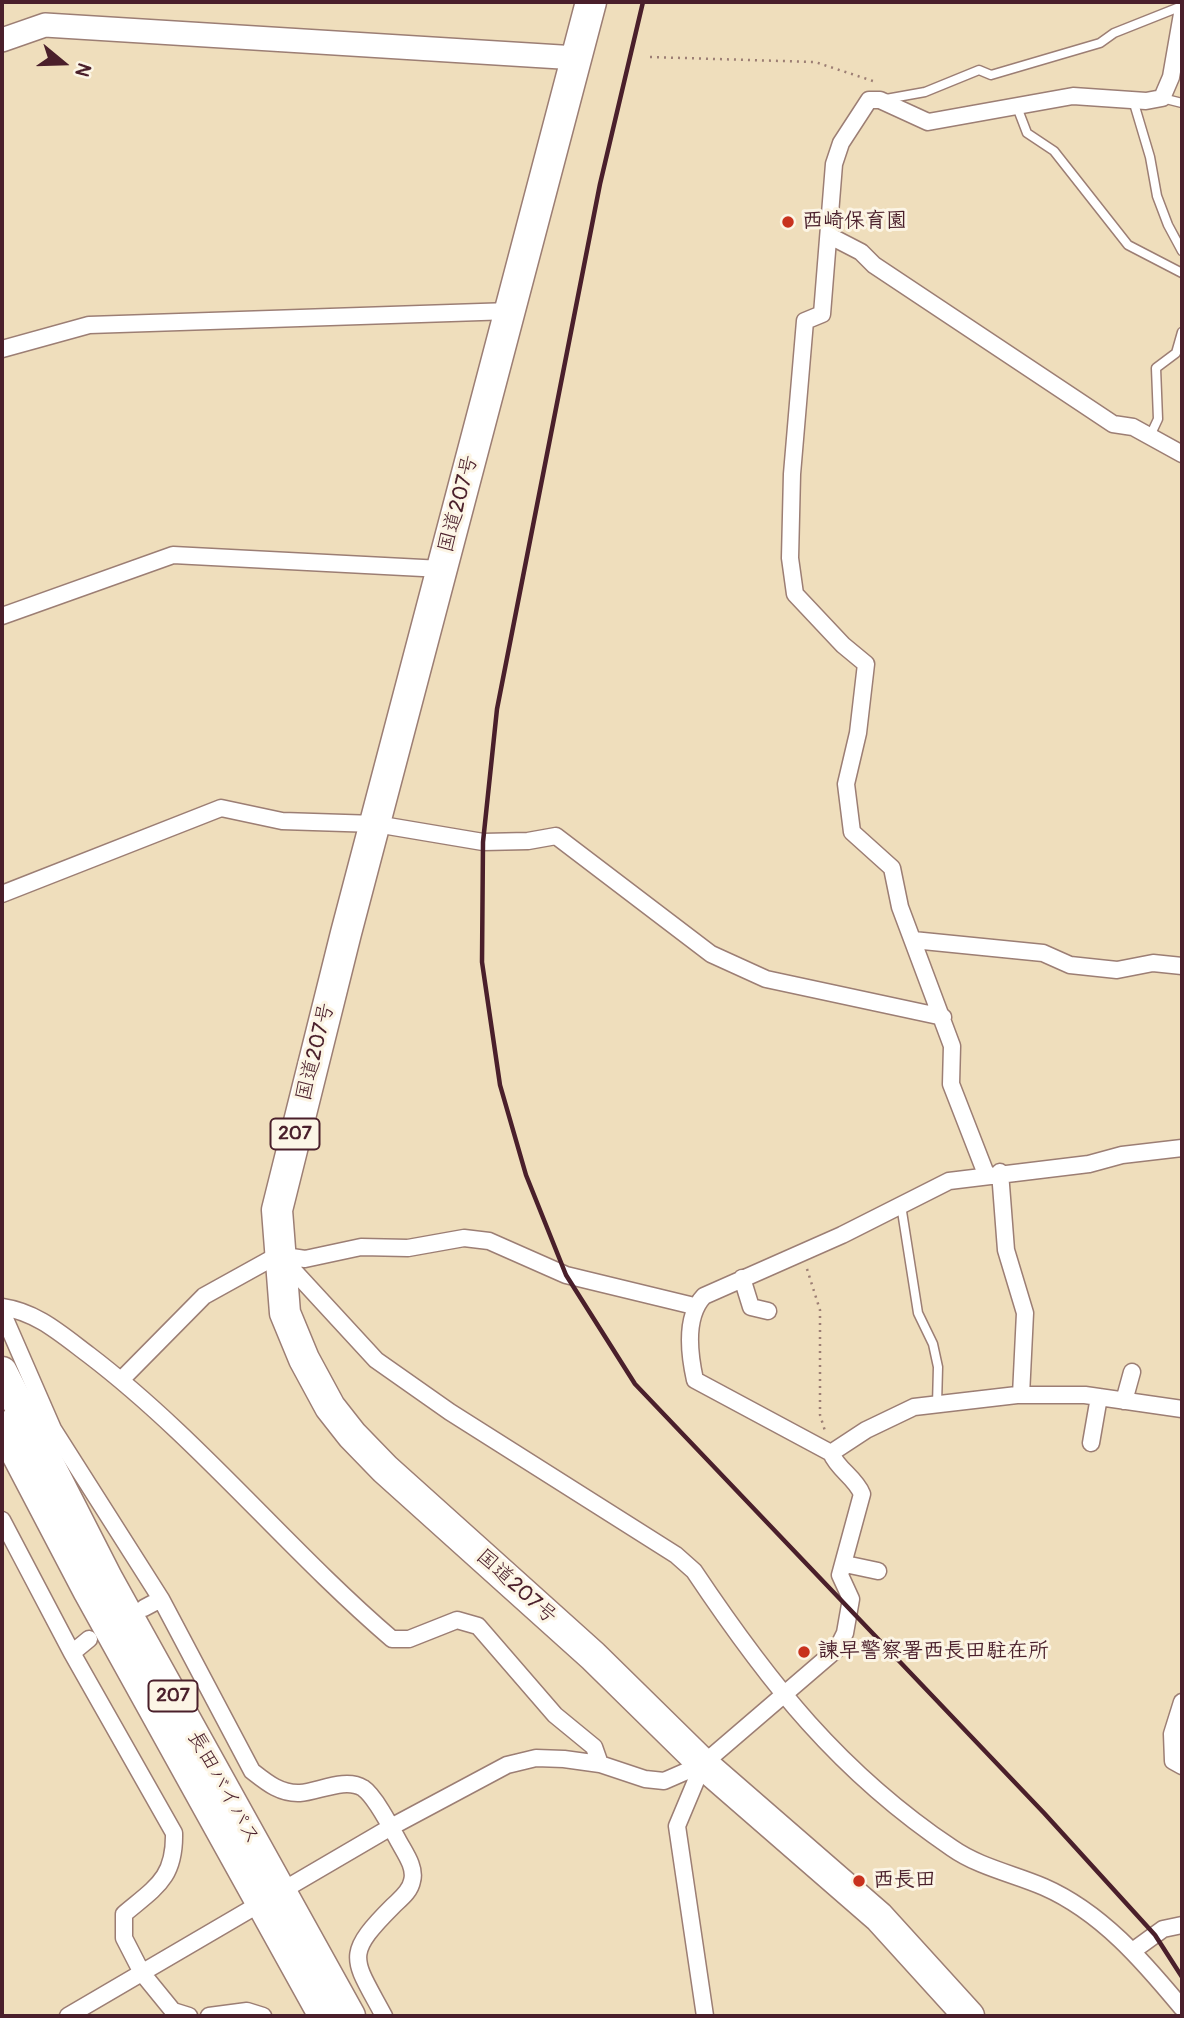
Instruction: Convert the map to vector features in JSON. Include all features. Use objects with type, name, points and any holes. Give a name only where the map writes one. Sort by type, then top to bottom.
[{"type":"highway","name":"国道207号","points":[[591,2],[277,1210],[278,1255],[285,1313],[304,1359],[330,1406],[352,1435],[385,1469],[593,1656],[703,1764],[879,1917],[969,2016]]},
{"type":"highway","name":"長田バイパス","points":[[2,1372],[270,1898],[324,2016]]},
{"type":"highway","name":"長田バイパス","points":[[2,1426],[89,1592],[270,1898],[350,2016]]},
{"type":"street","points":[[1021,1395],[1025,1313],[1006,1250],[993,1173],[951,1084],[952,1045],[900,907],[892,868],[852,832],[846,784],[858,733],[866,664],[843,645],[795,594],[790,558],[792,474],[805,321],[822,314],[834,164],[841,142],[869,100],[880,100],[928,122],[1073,96],[1133,100],[1162,98],[1171,77],[1182,14]]},
{"type":"street","points":[[2,40],[45,25],[577,58]]},
{"type":"street","points":[[830,236],[861,252],[874,265],[1113,424],[1133,427],[1182,454]]},
{"type":"street","points":[[2,349],[89,325],[511,311]]},
{"type":"street","points":[[2,615],[173,555],[442,569]]},
{"type":"street","points":[[2,894],[221,808],[282,821],[376,824],[484,842],[528,841],[556,836],[711,954],[766,979],[943,1017]]},
{"type":"street","points":[[913,940],[1043,953],[1070,965],[1117,970],[1153,963],[1182,965]]},
{"type":"street","points":[[68,2016],[391,1827],[507,1765],[536,1758],[600,1764],[645,1779],[664,1781],[703,1764],[755,1716],[831,1656],[841,1642],[851,1599],[840,1576],[862,1494],[857,1482],[835,1463],[831,1453],[695,1380],[690,1354],[694,1306],[704,1296],[949,1181],[993,1173],[1089,1164],[1122,1155],[1182,1148]]},
{"type":"street","points":[[121,1380],[204,1296],[278,1255],[305,1259],[361,1247],[408,1248],[464,1238],[489,1241],[566,1275],[694,1306]]},
{"type":"street","points":[[278,1255],[376,1360],[450,1412],[676,1555],[694,1571],[783,1696],[842,1762],[953,1850],[1066,1897],[1134,1950],[1182,2008]]},
{"type":"street","points":[[742,1278],[751,1307],[768,1311]]},
{"type":"street","points":[[384,2016],[360,1972],[357,1953],[363,1936],[408,1891],[413,1879],[411,1864],[391,1827],[363,1788],[348,1784],[298,1793],[273,1787],[251,1772],[161,1599],[53,1429],[2,1310],[23,1310],[51,1326],[121,1380],[249,1499],[392,1639],[409,1639],[457,1620],[478,1626],[555,1715],[594,1747],[600,1764]]},
{"type":"street","points":[[1124,1401],[1132,1372]]},
{"type":"street","points":[[831,1453],[866,1430],[914,1407],[1021,1395],[1099,1398],[1182,1409]]},
{"type":"street","points":[[1091,1443],[1099,1398]]},
{"type":"street","points":[[2,1520],[72,1653],[174,1833],[174,1852],[165,1880],[124,1914],[124,1938],[142,1973],[173,2011],[189,2016]]},
{"type":"street","points":[[845,1564],[878,1571]]},
{"type":"street","points":[[144,1608],[161,1599]]},
{"type":"street","points":[[72,1653],[89,1639]]},
{"type":"street","points":[[1182,1702],[1172,1734],[1174,1761],[1182,1766]]},
{"type":"street","points":[[703,1764],[677,1826],[705,2016]]},
{"type":"street","points":[[1134,1950],[1164,1930],[1182,1925]]},
{"type":"street","points":[[209,2016],[247,2011],[263,2016]]},
{"type":"lane","points":[[880,100],[925,92],[979,70],[991,75],[1100,43],[1114,33],[1182,6]]},
{"type":"lane","points":[[1162,98],[1182,103]]},
{"type":"lane","points":[[1133,100],[1150,157],[1157,196],[1182,251]]},
{"type":"lane","points":[[1017,107],[1027,133],[1054,151],[1128,246],[1182,273]]},
{"type":"lane","points":[[1150,436],[1158,419],[1156,368],[1176,353],[1182,332]]},
{"type":"lane","points":[[901,1205],[918,1313],[933,1344],[938,1367],[937,1405]]},
{"type":"path","points":[[650,57],[815,62],[873,81],[880,100]]},
{"type":"path","points":[[802,1252],[820,1310],[820,1415],[831,1453]]},
{"type":"railway","points":[[643,2],[600,184],[497,709],[483,842],[482,962],[500,1085],[526,1175],[566,1275],[635,1384],[1044,1813],[1155,1935],[1182,1977]]},
{"type":"place","name":"西崎保育園","points":[[788,222]]},
{"type":"place","name":"諫早警察署西長田駐在所","points":[[804,1652]]},
{"type":"place","name":"西長田","points":[[859,1881]]}]
